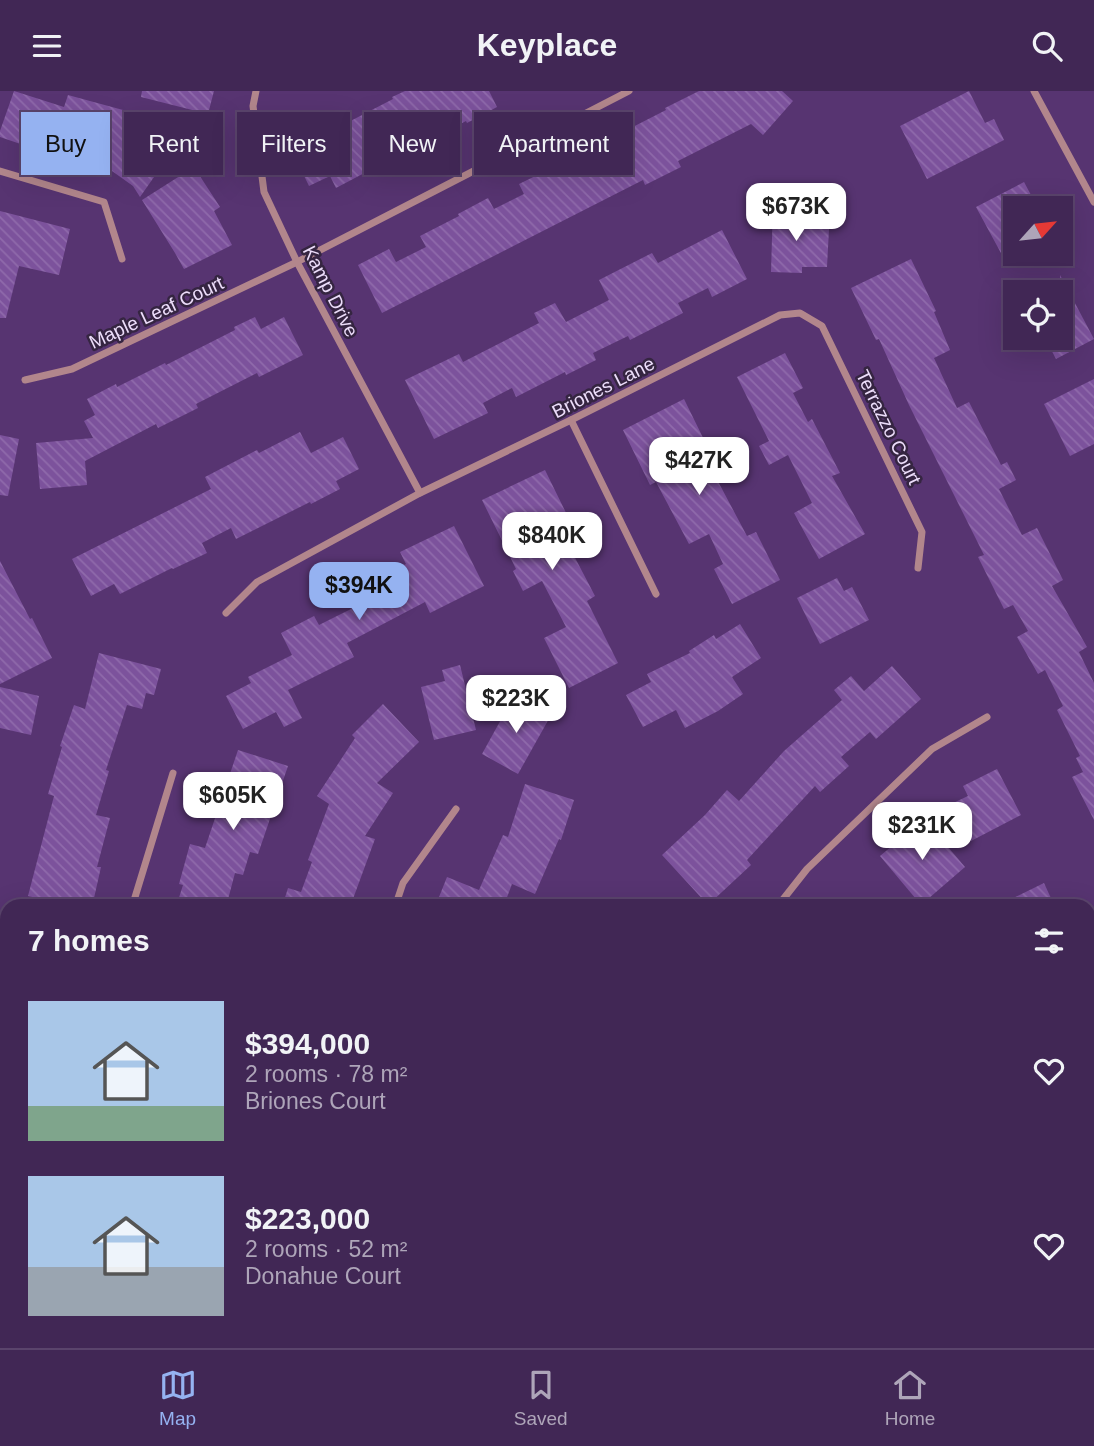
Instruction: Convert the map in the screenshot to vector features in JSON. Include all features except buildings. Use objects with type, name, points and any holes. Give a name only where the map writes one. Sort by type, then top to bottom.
[{"type":"street","name":"Kamp Drive","points":[[256,91],[253,106],[264,192],[420,493]]},
{"type":"street","name":"Maple Leaf Court","points":[[25,380],[72,369],[298,262],[629,91]]},
{"type":"street","points":[[1034,91],[1094,202]]},
{"type":"street","points":[[0,171],[104,202],[122,260]]},
{"type":"street","name":"Briones Lane","points":[[226,613],[257,582],[420,493],[780,315],[800,313]]},
{"type":"street","name":"Terrazzo Court","points":[[800,313],[822,326],[922,532],[918,568]]},
{"type":"street","points":[[571,420],[656,594]]},
{"type":"street","points":[[783,899],[807,869],[932,749],[987,717]]},
{"type":"street","points":[[134,899],[173,773]]},
{"type":"street","points":[[398,899],[403,883],[456,809]]}]
